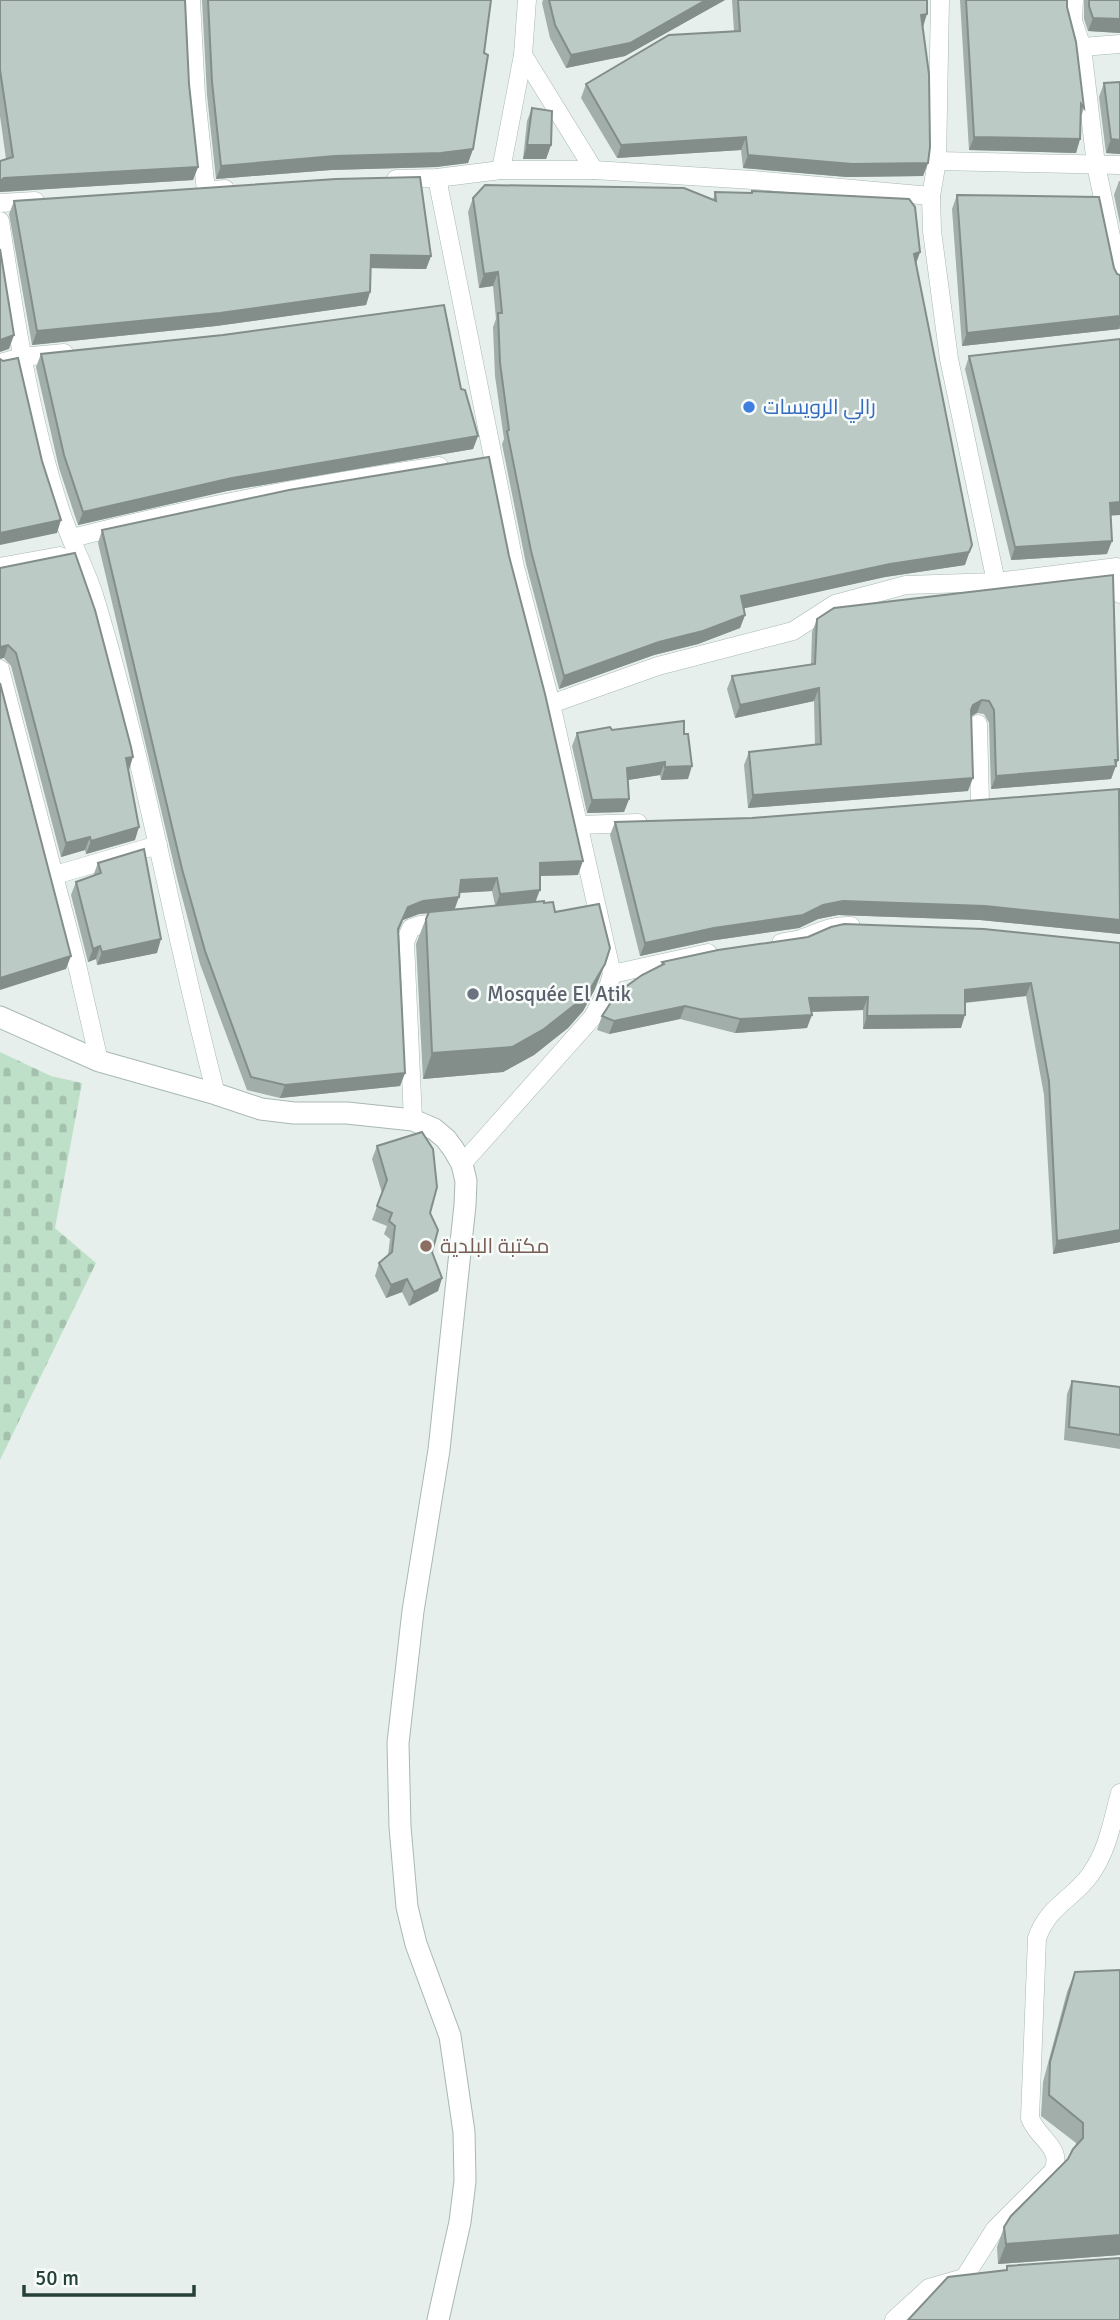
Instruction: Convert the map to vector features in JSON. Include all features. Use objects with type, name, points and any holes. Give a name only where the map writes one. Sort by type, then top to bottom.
[{"type":"street","points":[[191,0],[200,191],[248,187]]},
{"type":"street","points":[[501,170],[523,55],[527,0]]},
{"type":"street","points":[[940,0],[937,161],[931,196],[932,231],[996,582]]},
{"type":"street","points":[[1073,0],[1074,25],[1082,47],[1096,165],[1120,279]]},
{"type":"street","points":[[1082,47],[1120,44]]},
{"type":"street","points":[[523,55],[594,170]]},
{"type":"street","points":[[937,161],[1120,165]]},
{"type":"street","points":[[384,179],[438,178],[501,170],[594,170],[753,180],[931,196]]},
{"type":"street","points":[[438,178],[457,304],[487,458],[551,704],[578,825],[590,910],[612,974],[606,994],[592,1018],[462,1164]]},
{"type":"street","points":[[0,203],[55,200]]},
{"type":"street","points":[[0,221],[22,357],[47,464],[59,507],[94,594],[109,646],[158,845],[188,987],[216,1094]]},
{"type":"street","points":[[0,363],[22,357],[82,351]]},
{"type":"street","points":[[0,567],[74,546],[156,517],[374,475],[454,463]]},
{"type":"street","points":[[551,704],[658,666],[793,631],[835,604],[906,584],[996,582],[1119,567],[1120,594]]},
{"type":"street","points":[[0,668],[55,875],[99,1061]]},
{"type":"street","points":[[978,724],[979,802]]},
{"type":"street","points":[[578,825],[656,822]]},
{"type":"street","points":[[55,875],[158,845]]},
{"type":"street","points":[[412,1120],[405,942],[411,928],[461,921]]},
{"type":"street","points":[[759,946],[802,939],[823,929],[838,926],[874,927]]},
{"type":"street","points":[[612,974],[723,951]]},
{"type":"street","points":[[0,1017],[99,1061],[261,1109],[294,1114],[347,1113],[412,1120],[434,1129],[446,1139],[462,1164],[466,1181],[465,1205],[451,1352],[439,1450],[413,1611],[398,1743],[400,1827],[408,1907],[416,1944],[450,2036],[464,2132],[465,2181],[460,2222],[438,2320]]},
{"type":"street","points":[[964,2278],[995,2229],[1057,2164],[1051,2145],[1041,2136],[1030,2118],[1038,1938],[1048,1916],[1090,1876],[1111,1834],[1120,1793]]},
{"type":"street","points":[[894,2320],[929,2288],[964,2278],[992,2276]]},
{"type":"green space","points":[[0,1052],[51,1076],[82,1083],[55,1228],[96,1263],[0,1460]]},
{"type":"building","points":[[0,0],[185,0],[189,84],[198,167],[4,178],[0,181],[0,161],[13,157],[0,70]]},
{"type":"building","points":[[208,0],[491,0],[484,53],[488,55],[473,149],[441,153],[335,156],[221,166],[212,82]]},
{"type":"building","points":[[549,0],[706,0],[630,43],[571,55],[555,25]]},
{"type":"building","points":[[738,0],[927,0],[927,14],[921,15],[929,74],[928,163],[852,164],[748,155],[746,137],[621,145],[586,84],[669,35],[740,31]]},
{"type":"building","points":[[966,0],[1067,0],[1076,42],[1084,108],[1081,104],[1080,139],[974,137]]},
{"type":"building","points":[[1089,0],[1120,0],[1120,19],[1093,18]]},
{"type":"building","points":[[1120,82],[1120,140],[1111,139],[1104,83]]},
{"type":"building","points":[[532,108],[552,111],[551,145],[527,145]]},
{"type":"building","points":[[420,177],[431,256],[371,255],[370,292],[220,313],[37,331],[14,201],[336,179]]},
{"type":"building","points":[[485,185],[684,188],[716,201],[715,192],[752,191],[909,199],[915,207],[920,252],[914,254],[972,545],[969,552],[890,564],[741,596],[745,615],[564,676],[531,551],[507,431],[500,363],[498,313],[502,313],[498,272],[484,274],[473,198]]},
{"type":"building","points":[[957,195],[1099,197],[1114,268],[1120,275],[1120,316],[967,333]]},
{"type":"building","points":[[0,249],[14,335],[0,340]]},
{"type":"building","points":[[444,305],[461,389],[465,390],[478,436],[232,478],[83,512],[64,455],[41,354],[223,335]]},
{"type":"building","points":[[1120,339],[1120,502],[1110,503],[1112,541],[1015,547],[969,356]]},
{"type":"building","points":[[18,358],[42,461],[61,520],[0,533],[0,359],[3,361]]},
{"type":"building","points":[[489,457],[509,556],[545,694],[583,861],[540,863],[540,890],[500,894],[497,878],[461,880],[459,897],[423,901],[408,907],[398,929],[405,1073],[285,1085],[251,1077],[205,951],[182,869],[102,530],[289,490]]},
{"type":"building","points":[[75,553],[95,610],[131,747],[133,757],[126,758],[139,827],[91,841],[90,837],[66,843],[16,653],[8,645],[0,647],[0,568]]},
{"type":"building","points":[[1113,575],[1116,766],[996,776],[994,710],[989,701],[982,700],[973,705],[971,710],[973,778],[753,795],[749,752],[821,744],[819,688],[740,705],[732,676],[815,664],[817,619],[834,608]]},
{"type":"building","points":[[0,683],[71,956],[0,978]]},
{"type":"building","points":[[684,721],[684,734],[688,734],[692,766],[665,767],[665,762],[627,768],[629,799],[592,800],[577,733],[610,727],[612,730]]},
{"type":"building","points":[[1119,789],[1120,920],[985,906],[843,901],[823,905],[803,915],[714,928],[645,943],[615,822],[752,818]]},
{"type":"building","points":[[144,849],[161,939],[102,952],[100,946],[93,949],[76,882],[101,873],[98,863]]},
{"type":"building","points":[[553,902],[555,912],[599,904],[610,948],[605,964],[592,986],[577,1003],[544,1029],[512,1047],[432,1053],[426,919],[429,912]]},
{"type":"building","points":[[844,924],[984,929],[1120,943],[1120,1230],[1057,1241],[1049,1081],[1031,983],[965,990],[965,1015],[867,1016],[868,997],[809,998],[812,1015],[740,1019],[685,1006],[614,1021],[602,1016],[617,993],[642,975],[664,964],[662,962],[718,950],[808,937]]},
{"type":"building","points":[[422,1132],[433,1149],[437,1187],[430,1213],[438,1230],[432,1252],[442,1278],[414,1292],[407,1279],[391,1285],[379,1263],[392,1252],[395,1226],[389,1221],[392,1213],[377,1206],[387,1180],[377,1146]]},
{"type":"building","points":[[1072,1381],[1120,1387],[1120,1435],[1069,1427]]},
{"type":"building","points":[[1120,1970],[1120,2235],[1006,2244],[1004,2227],[1011,2216],[1068,2159],[1083,2138],[1083,2123],[1049,2095],[1050,2062],[1075,1972]]},
{"type":"building","points":[[1120,2258],[1120,2320],[908,2320],[948,2277],[1007,2270],[1007,2266]]},
{"type":"place","name":"رالي الرويسات","points":[[749,407]]},
{"type":"place","name":"Mosquée El Atik","points":[[473,994]]},
{"type":"place","name":"مكتبة البلدية","points":[[426,1246]]}]
